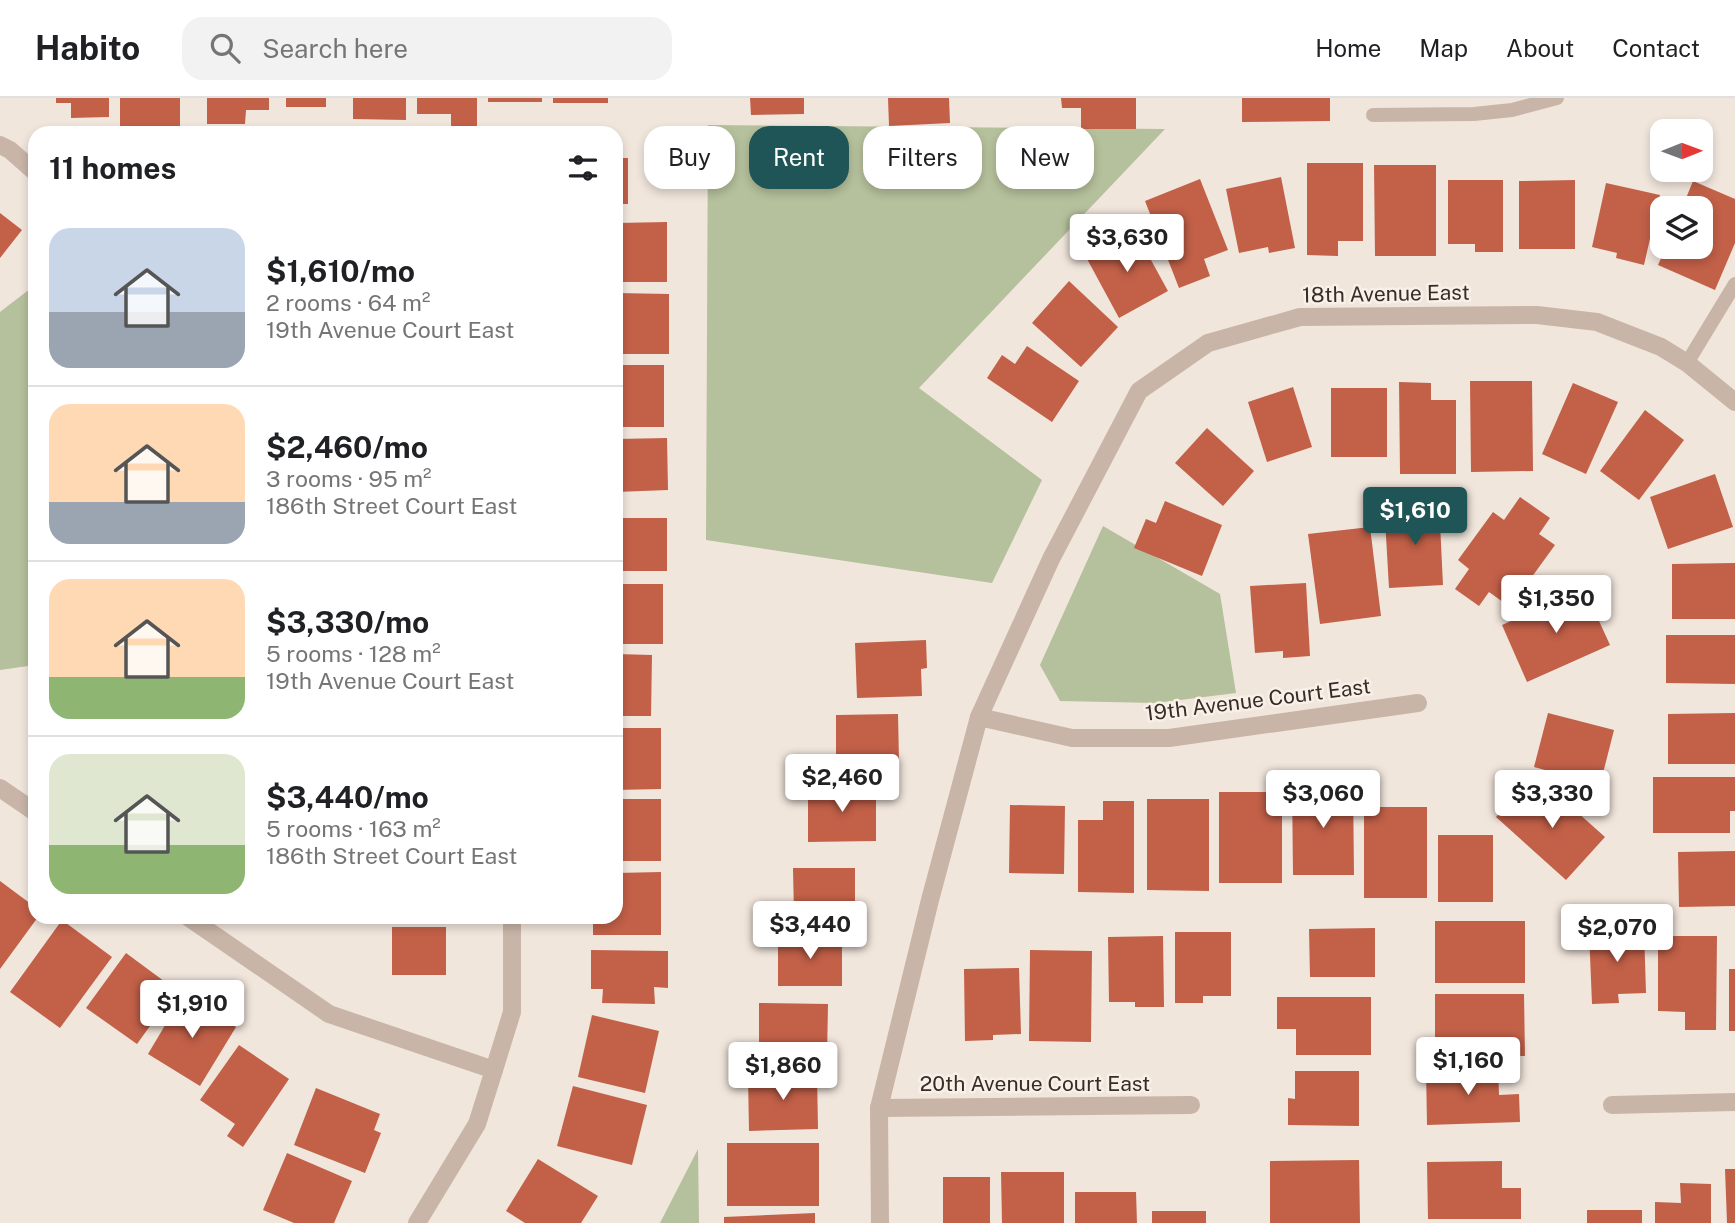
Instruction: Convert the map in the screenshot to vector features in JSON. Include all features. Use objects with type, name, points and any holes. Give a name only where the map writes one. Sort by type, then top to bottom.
[{"type":"street","points":[[0,145],[28,166]]},
{"type":"street","name":"18th Avenue East","points":[[880,1223],[879,1108],[930,900],[979,717],[1051,559],[1139,391],[1208,343],[1300,317],[1537,315],[1597,322],[1661,347],[1687,363],[1735,402]]},
{"type":"street","name":"19th Avenue Court East","points":[[979,717],[1073,738],[1169,738],[1418,702]]},
{"type":"street","points":[[0,788],[28,807]]},
{"type":"street","points":[[198,924],[329,1014],[494,1070]]},
{"type":"street","points":[[417,1223],[477,1124],[512,1012],[512,924]]},
{"type":"street","points":[[1612,1105],[1735,1102]]},
{"type":"street","name":"20th Avenue Court East","points":[[879,1108],[1191,1105]]},
{"type":"lane","points":[[1373,115],[1474,114],[1512,110],[1556,98]]},
{"type":"lane","points":[[1687,363],[1735,284]]},
{"type":"green space","points":[[708,125],[822,126],[749,126],[749,189],[849,189],[849,126],[863,126],[863,189],[982,189],[982,127],[996,128],[996,189],[1094,189],[1094,128],[1165,129],[919,388],[1042,480],[992,583],[706,540],[708,189],[735,189],[735,126]]},
{"type":"green space","points":[[28,290],[28,666],[0,670],[0,312]]},
{"type":"green space","points":[[1103,526],[1220,594],[1236,693],[1156,703],[1060,701],[1040,665]]},
{"type":"green space","points":[[698,1149],[699,1223],[660,1223]]},
{"type":"building","points":[[56,98],[109,98],[109,117],[71,118],[71,103],[56,103]]},
{"type":"building","points":[[120,98],[180,98],[180,126],[120,126]]},
{"type":"building","points":[[207,98],[269,98],[269,110],[246,110],[245,124],[207,124]]},
{"type":"building","points":[[286,98],[326,98],[326,107],[286,107]]},
{"type":"building","points":[[353,98],[406,98],[406,120],[353,119]]},
{"type":"building","points":[[417,98],[477,98],[477,126],[451,126],[451,114],[417,114]]},
{"type":"building","points":[[488,98],[542,98],[542,102],[488,102]]},
{"type":"building","points":[[553,98],[608,98],[608,103],[553,103]]},
{"type":"building","points":[[750,98],[804,98],[804,114],[751,115]]},
{"type":"building","points":[[888,98],[949,98],[950,123],[889,126]]},
{"type":"building","points":[[1061,98],[1136,98],[1136,129],[1094,129],[1094,126],[1081,126],[1081,108],[1062,108]]},
{"type":"building","points":[[1242,98],[1330,98],[1330,121],[1242,122]]},
{"type":"building","points":[[623,158],[628,158],[628,204],[623,204]]},
{"type":"building","points":[[1307,163],[1363,163],[1363,241],[1338,241],[1338,256],[1307,255]]},
{"type":"building","points":[[1374,165],[1436,165],[1436,256],[1375,256]]},
{"type":"building","points":[[1281,177],[1295,248],[1269,253],[1268,247],[1239,253],[1226,189]]},
{"type":"building","points":[[1200,179],[1228,250],[1204,259],[1210,276],[1179,288],[1145,201]]},
{"type":"building","points":[[1448,180],[1503,180],[1503,252],[1475,252],[1475,244],[1448,244]]},
{"type":"building","points":[[1575,180],[1575,249],[1519,249],[1519,181]]},
{"type":"building","points":[[1693,182],[1695,182],[1735,199],[1735,243],[1715,290],[1658,265],[1661,259],[1713,259],[1713,196],[1687,196]]},
{"type":"building","points":[[1606,183],[1660,195],[1650,196],[1650,239],[1644,265],[1616,258],[1617,253],[1592,247]]},
{"type":"building","points":[[0,213],[22,230],[0,258]]},
{"type":"building","points":[[667,222],[667,282],[623,282],[623,223]]},
{"type":"building","points":[[1135,231],[1168,291],[1119,318],[1086,257]]},
{"type":"building","points":[[1069,281],[1118,327],[1081,367],[1032,323]]},
{"type":"building","points":[[623,293],[669,294],[669,354],[623,354]]},
{"type":"building","points":[[1027,346],[1079,381],[1052,422],[987,378],[1002,355],[1015,364]]},
{"type":"building","points":[[623,365],[664,365],[664,427],[623,427]]},
{"type":"building","points":[[1470,381],[1532,381],[1533,471],[1471,472]]},
{"type":"building","points":[[1399,382],[1431,383],[1431,400],[1456,400],[1456,474],[1400,474]]},
{"type":"building","points":[[1573,383],[1618,402],[1586,474],[1542,454]]},
{"type":"building","points":[[1293,387],[1312,447],[1267,462],[1248,402]]},
{"type":"building","points":[[1331,388],[1387,388],[1387,457],[1331,457]]},
{"type":"building","points":[[1645,410],[1684,440],[1639,500],[1600,471]]},
{"type":"building","points":[[1207,428],[1254,471],[1223,506],[1175,463]]},
{"type":"building","points":[[667,438],[668,490],[623,492],[623,439]]},
{"type":"building","points":[[1715,474],[1733,527],[1668,549],[1650,497]]},
{"type":"building","points":[[1520,497],[1550,518],[1539,534],[1555,545],[1510,607],[1489,592],[1479,606],[1455,589],[1469,569],[1458,560],[1493,512],[1504,520]]},
{"type":"building","points":[[1165,501],[1222,525],[1202,576],[1134,548],[1146,519],[1156,523]]},
{"type":"building","points":[[1439,502],[1443,585],[1389,588],[1385,519],[1403,518],[1402,504]]},
{"type":"building","points":[[623,518],[667,518],[667,571],[623,571]]},
{"type":"building","points":[[1370,527],[1381,616],[1320,624],[1308,534]]},
{"type":"building","points":[[1735,563],[1735,619],[1672,619],[1672,564]]},
{"type":"building","points":[[1306,583],[1310,656],[1283,658],[1283,651],[1255,653],[1250,586]]},
{"type":"building","points":[[623,584],[663,584],[663,644],[623,644]]},
{"type":"building","points":[[1584,588],[1610,645],[1527,682],[1502,625]]},
{"type":"building","points":[[1666,635],[1735,635],[1735,684],[1666,683]]},
{"type":"building","points":[[926,640],[927,668],[921,669],[922,696],[857,698],[855,643]]},
{"type":"building","points":[[623,654],[652,655],[651,716],[623,716]]},
{"type":"building","points":[[1548,713],[1614,730],[1600,785],[1534,767]]},
{"type":"building","points":[[1735,713],[1735,764],[1668,764],[1668,714]]},
{"type":"building","points":[[898,714],[899,762],[836,763],[836,715]]},
{"type":"building","points":[[623,728],[661,728],[661,789],[623,790]]},
{"type":"building","points":[[1653,777],[1735,777],[1735,811],[1730,811],[1730,833],[1653,833]]},
{"type":"building","points":[[1353,784],[1354,875],[1293,875],[1292,785]]},
{"type":"building","points":[[808,786],[876,786],[876,841],[808,842]]},
{"type":"building","points":[[1548,786],[1605,837],[1566,880],[1496,817],[1518,793],[1531,805]]},
{"type":"building","points":[[1219,792],[1282,792],[1282,883],[1219,883]]},
{"type":"building","points":[[623,799],[661,799],[661,861],[623,861]]},
{"type":"building","points":[[1147,799],[1209,799],[1209,891],[1147,890]]},
{"type":"building","points":[[1103,801],[1134,801],[1134,893],[1078,892],[1078,820],[1103,820]]},
{"type":"building","points":[[1010,805],[1065,806],[1064,874],[1009,873]]},
{"type":"building","points":[[1364,807],[1427,807],[1427,898],[1364,898]]},
{"type":"building","points":[[1438,835],[1493,835],[1493,902],[1438,902]]},
{"type":"building","points":[[1735,851],[1735,906],[1679,907],[1678,852]]},
{"type":"building","points":[[793,868],[855,868],[855,914],[794,915]]},
{"type":"building","points":[[661,872],[661,935],[593,935],[593,924],[623,924],[623,873]]},
{"type":"building","points":[[0,881],[28,902],[28,924],[33,924],[0,969]]},
{"type":"building","points":[[1435,921],[1525,921],[1525,983],[1435,983]]},
{"type":"building","points":[[59,924],[67,924],[112,957],[60,1028],[10,992]]},
{"type":"building","points":[[392,927],[446,927],[446,975],[392,975]]},
{"type":"building","points":[[1375,928],[1375,977],[1310,977],[1309,929]]},
{"type":"building","points":[[1644,929],[1646,993],[1618,994],[1619,1003],[1592,1004],[1589,931]]},
{"type":"building","points":[[1175,932],[1231,932],[1231,996],[1203,996],[1203,1003],[1175,1003]]},
{"type":"building","points":[[1163,936],[1164,1007],[1135,1007],[1135,1002],[1109,1002],[1108,937]]},
{"type":"building","points":[[1658,936],[1717,936],[1716,1030],[1685,1030],[1685,1012],[1658,1011]]},
{"type":"building","points":[[778,937],[842,937],[842,986],[778,986]]},
{"type":"building","points":[[591,950],[668,951],[668,988],[654,987],[655,1004],[602,1003],[603,989],[591,989]]},
{"type":"building","points":[[1030,950],[1092,951],[1091,1042],[1029,1041]]},
{"type":"building","points":[[126,953],[176,990],[137,1044],[86,1008]]},
{"type":"building","points":[[1019,968],[1021,1034],[993,1035],[993,1040],[965,1041],[964,969]]},
{"type":"building","points":[[1729,969],[1735,969],[1735,1031],[1729,1031]]},
{"type":"building","points":[[1435,994],[1524,994],[1525,1056],[1435,1056]]},
{"type":"building","points":[[183,995],[236,1027],[200,1086],[148,1054]]},
{"type":"building","points":[[1277,997],[1371,997],[1371,1055],[1296,1055],[1296,1029],[1277,1029]]},
{"type":"building","points":[[759,1003],[828,1004],[827,1058],[759,1057]]},
{"type":"building","points":[[592,1015],[659,1031],[645,1093],[578,1077]]},
{"type":"building","points":[[239,1045],[289,1079],[243,1147],[227,1136],[235,1124],[200,1100]]},
{"type":"building","points":[[1498,1067],[1499,1095],[1519,1094],[1520,1122],[1427,1125],[1426,1068]]},
{"type":"building","points":[[1295,1071],[1359,1071],[1359,1126],[1288,1125],[1288,1098],[1295,1099]]},
{"type":"building","points":[[817,1074],[818,1129],[749,1131],[748,1076]]},
{"type":"building","points":[[573,1086],[647,1105],[632,1165],[557,1146]]},
{"type":"building","points":[[316,1088],[380,1114],[374,1130],[381,1133],[365,1173],[294,1145]]},
{"type":"building","points":[[727,1143],[819,1143],[819,1206],[727,1206]]},
{"type":"building","points":[[287,1153],[352,1181],[334,1223],[294,1223],[263,1210]]},
{"type":"building","points":[[538,1159],[598,1196],[581,1223],[525,1223],[506,1211]]},
{"type":"building","points":[[1359,1160],[1360,1223],[1270,1223],[1270,1161]]},
{"type":"building","points":[[1502,1161],[1502,1188],[1521,1188],[1521,1219],[1428,1219],[1427,1162]]},
{"type":"building","points":[[1725,1169],[1735,1169],[1735,1223],[1727,1223]]},
{"type":"building","points":[[1001,1172],[1064,1172],[1064,1223],[1002,1223]]},
{"type":"building","points":[[943,1177],[990,1177],[990,1223],[943,1223]]},
{"type":"building","points":[[1680,1183],[1711,1184],[1711,1223],[1655,1223],[1655,1202],[1681,1203]]},
{"type":"building","points":[[1075,1192],[1136,1192],[1137,1223],[1075,1223]]},
{"type":"building","points":[[1587,1210],[1642,1210],[1642,1223],[1587,1223]]},
{"type":"building","points":[[1152,1211],[1206,1211],[1206,1223],[1152,1223]]},
{"type":"building","points":[[815,1213],[815,1223],[724,1223],[724,1217]]}]
